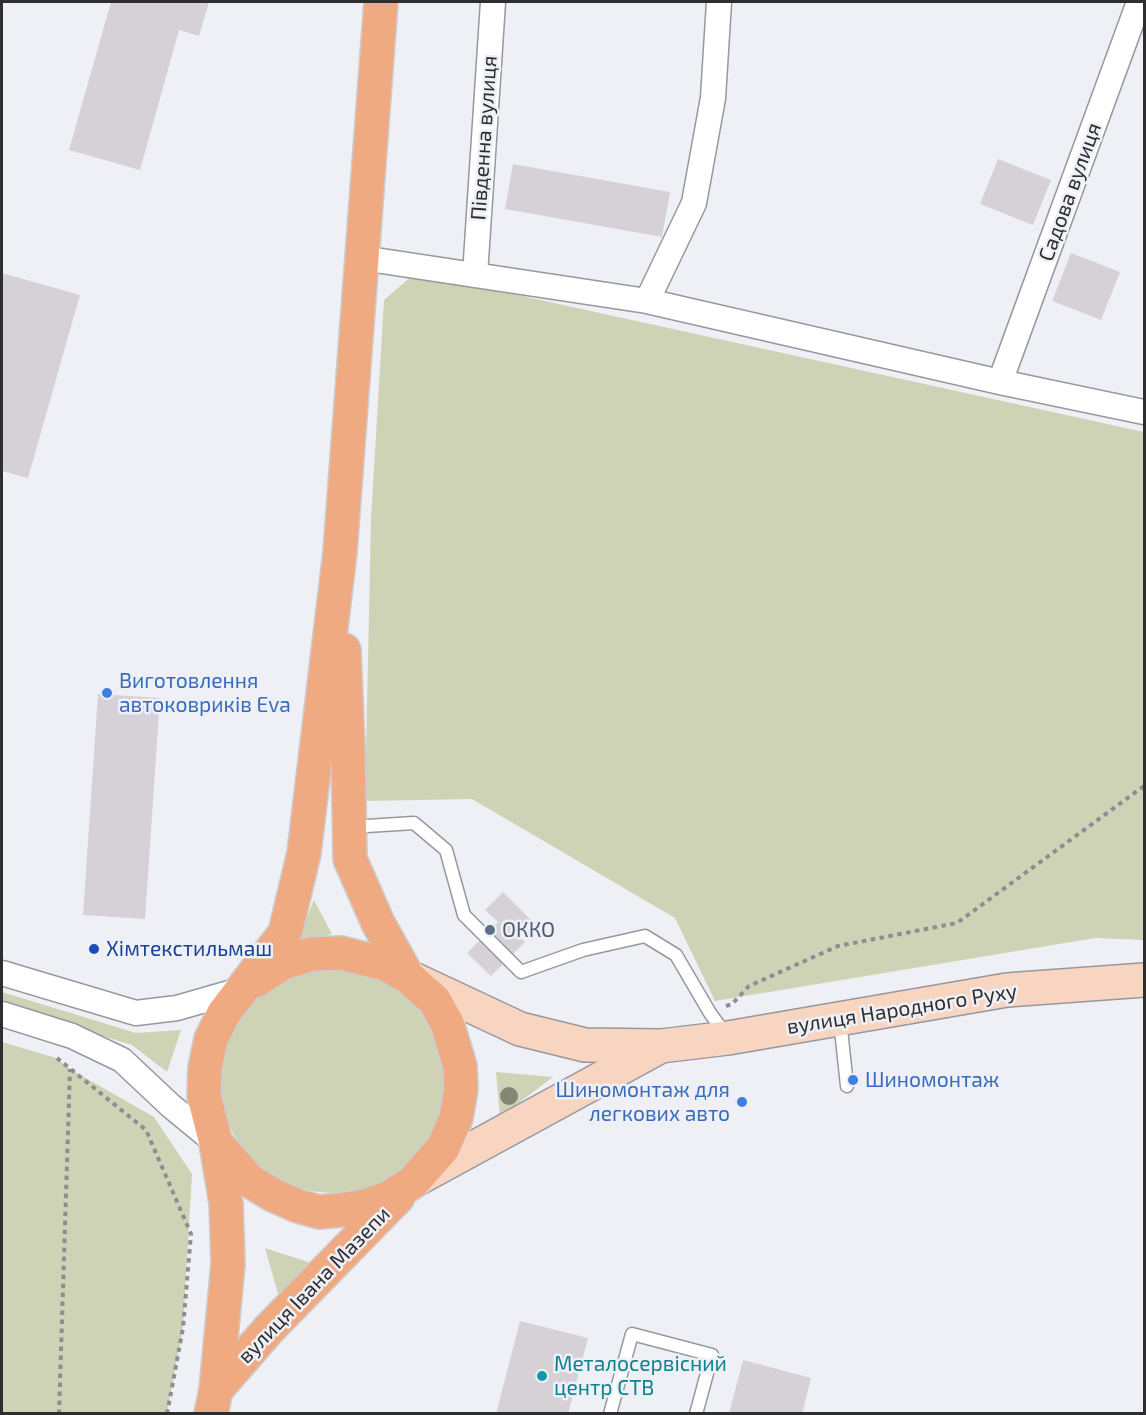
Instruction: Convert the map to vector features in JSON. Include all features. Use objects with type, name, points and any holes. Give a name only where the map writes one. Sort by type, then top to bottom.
[{"type":"main road","points":[[381,2],[340,552],[350,859],[378,923],[408,977]]},
{"type":"main road","name":"вулиця Івана Мазепи","points":[[214,1402],[228,1264],[226,1203],[216,1143],[204,1096],[205,1068],[211,1039],[224,1013],[285,933],[304,853],[340,552]]},
{"type":"main road","points":[[216,1143],[250,1181],[297,1206],[319,1212],[365,1206],[390,1197],[413,1182],[443,1148],[456,1118],[461,1089],[460,1066],[447,1023],[434,1000],[408,977],[385,964],[341,953],[312,954],[283,963],[243,989]]},
{"type":"main road","name":"вулиця Народного Руху","points":[[408,977],[520,1029],[585,1045],[661,1046]]},
{"type":"main road","name":"вулиця Народного Руху","points":[[413,1182],[661,1046],[719,1025],[840,1020],[1006,990],[1144,980]]},
{"type":"main road","name":"вулиця Івана Мазепи","points":[[214,1402],[269,1329],[413,1182]]},
{"type":"street","name":"Південна вулиця","points":[[475,275],[493,2]]},
{"type":"street","points":[[647,300],[694,203],[713,98],[719,2]]},
{"type":"street","name":"Садова вулиця","points":[[1000,382],[1140,2]]},
{"type":"street","points":[[362,258],[647,300],[1000,382],[1144,412]]},
{"type":"street","points":[[2,973],[136,1013],[177,1008],[243,989]]},
{"type":"street","points":[[2,1014],[72,1036],[122,1060],[171,1106],[216,1143]]},
{"type":"lane","points":[[349,827],[414,823],[446,850],[464,915],[521,972],[583,950],[645,936],[676,955],[719,1025]]},
{"type":"lane","points":[[840,1020],[847,1086]]},
{"type":"lane","points":[[610,1413],[632,1334],[712,1354],[696,1413]]},
{"type":"path","points":[[719,1025],[732,1004],[749,986],[838,946],[957,923],[1144,786]]},
{"type":"path","points":[[56,1058],[146,1130],[191,1234],[183,1328],[167,1413]]},
{"type":"path","points":[[59,1413],[70,1069]]},
{"type":"green space","points":[[412,276],[490,289],[1144,432],[1144,940],[1095,938],[715,1001],[675,918],[472,799],[365,801],[371,519],[384,300]]},
{"type":"green space","points":[[314,900],[332,934],[297,942]]},
{"type":"green space","points":[[332,969],[354,971],[375,978],[394,988],[411,1002],[425,1019],[435,1038],[442,1059],[444,1081],[442,1103],[435,1124],[425,1143],[411,1160],[394,1174],[375,1184],[354,1191],[332,1193],[310,1191],[289,1184],[270,1174],[253,1160],[239,1143],[229,1124],[222,1103],[220,1081],[222,1059],[229,1038],[239,1019],[253,1002],[270,988],[289,978],[310,971]]},
{"type":"green space","points":[[2,992],[136,1033],[181,1030],[167,1072],[132,1045],[2,1005]]},
{"type":"green space","points":[[2,1042],[56,1058],[70,1069],[154,1117],[192,1174],[183,1328],[167,1413],[2,1413]]},
{"type":"green space","points":[[496,1072],[553,1077],[500,1117]]},
{"type":"green space","points":[[265,1248],[314,1264],[278,1294]]},
{"type":"building","points":[[111,2],[209,2],[199,36],[179,30],[140,170],[69,150]]},
{"type":"building","points":[[998,159],[1051,180],[1033,225],[980,204]]},
{"type":"building","points":[[513,164],[670,192],[662,237],[505,209]]},
{"type":"building","points":[[1071,253],[1120,272],[1101,320],[1052,301]]},
{"type":"building","points":[[2,273],[80,295],[28,478],[2,471]]},
{"type":"building","points":[[98,694],[160,698],[145,919],[83,915]]},
{"type":"building","points":[[503,892],[532,921],[518,934],[525,942],[491,976],[467,953],[498,922],[485,910]]},
{"type":"building","name":"Металосервісний центр СТВ","points":[[520,1321],[588,1338],[568,1414],[496,1414]]},
{"type":"building","points":[[743,1360],[811,1378],[802,1414],[729,1414]]},
{"type":"place","name":"Виготовлення автоковриків Eva","points":[[107,693]]},
{"type":"place","name":"ОККО","points":[[490,930]]},
{"type":"place","name":"Хімтекстильмаш","points":[[94,949]]},
{"type":"place","name":"Шиномонтаж","points":[[853,1080]]},
{"type":"place","name":"Шиномонтаж для легкових авто","points":[[742,1102]]},
{"type":"place","name":"Металосервісний центр СТВ","points":[[542,1376]]}]
